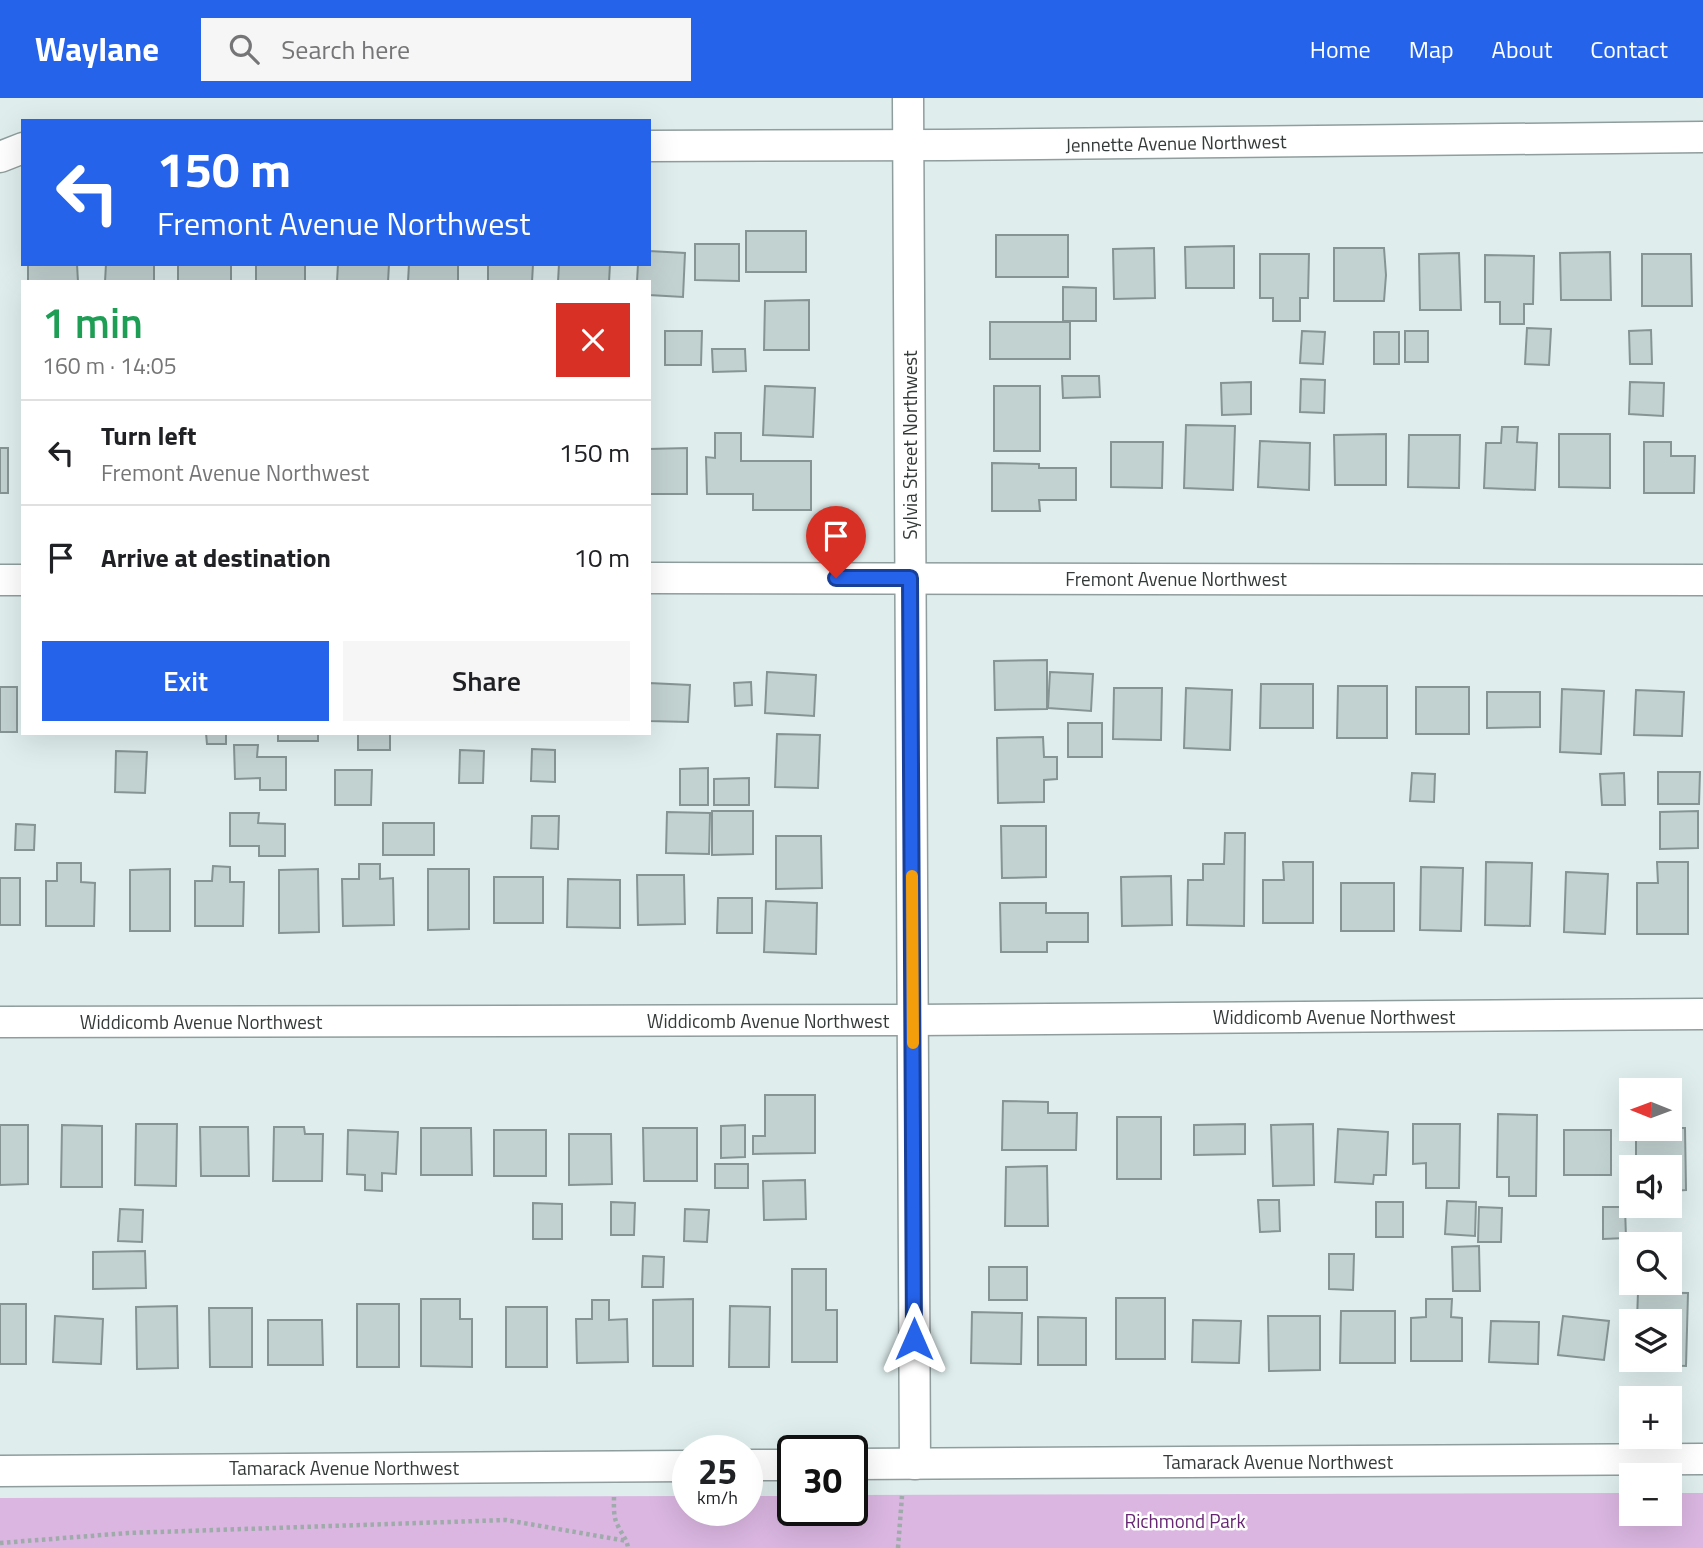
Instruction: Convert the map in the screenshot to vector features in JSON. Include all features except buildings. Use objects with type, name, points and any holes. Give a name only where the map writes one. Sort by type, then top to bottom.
[{"type":"street","name":"Sylvia Street Northwest","points":[[908,98],[913,1020],[910,1464]]},
{"type":"street","name":"Jennette Avenue Northwest","points":[[651,146],[1703,137]]},
{"type":"street","points":[[0,158],[21,149]]},
{"type":"street","name":"Fremont Avenue Northwest","points":[[651,578],[1703,580]]},
{"type":"street","points":[[0,580],[21,580]]},
{"type":"street","name":"Widdicomb Avenue Northwest","points":[[0,1022],[913,1020],[1703,1014]]},
{"type":"street","name":"Tamarack Avenue Northwest","points":[[868,1464],[1703,1459]]},
{"type":"street","name":"Tamarack Avenue Northwest","points":[[0,1471],[672,1466]]},
{"type":"path","points":[[898,1548],[910,1464]]},
{"type":"path","points":[[616,1466],[614,1512],[617,1525],[628,1541],[628,1548]]},
{"type":"path","points":[[0,1542],[128,1533],[506,1520],[628,1541]]},
{"type":"green space","name":"Richmond Park","points":[[1619,1493],[1619,1526],[1682,1526],[1682,1493],[1703,1493],[1703,1548],[0,1548],[0,1498],[672,1496],[672,1526],[763,1526],[763,1496],[777,1496],[777,1526],[868,1526],[868,1495]]},
{"type":"slow traffic","points":[[912,876],[913,1043]]},
{"type":"route","points":[[836,578],[910,578],[914,1339]]}]
